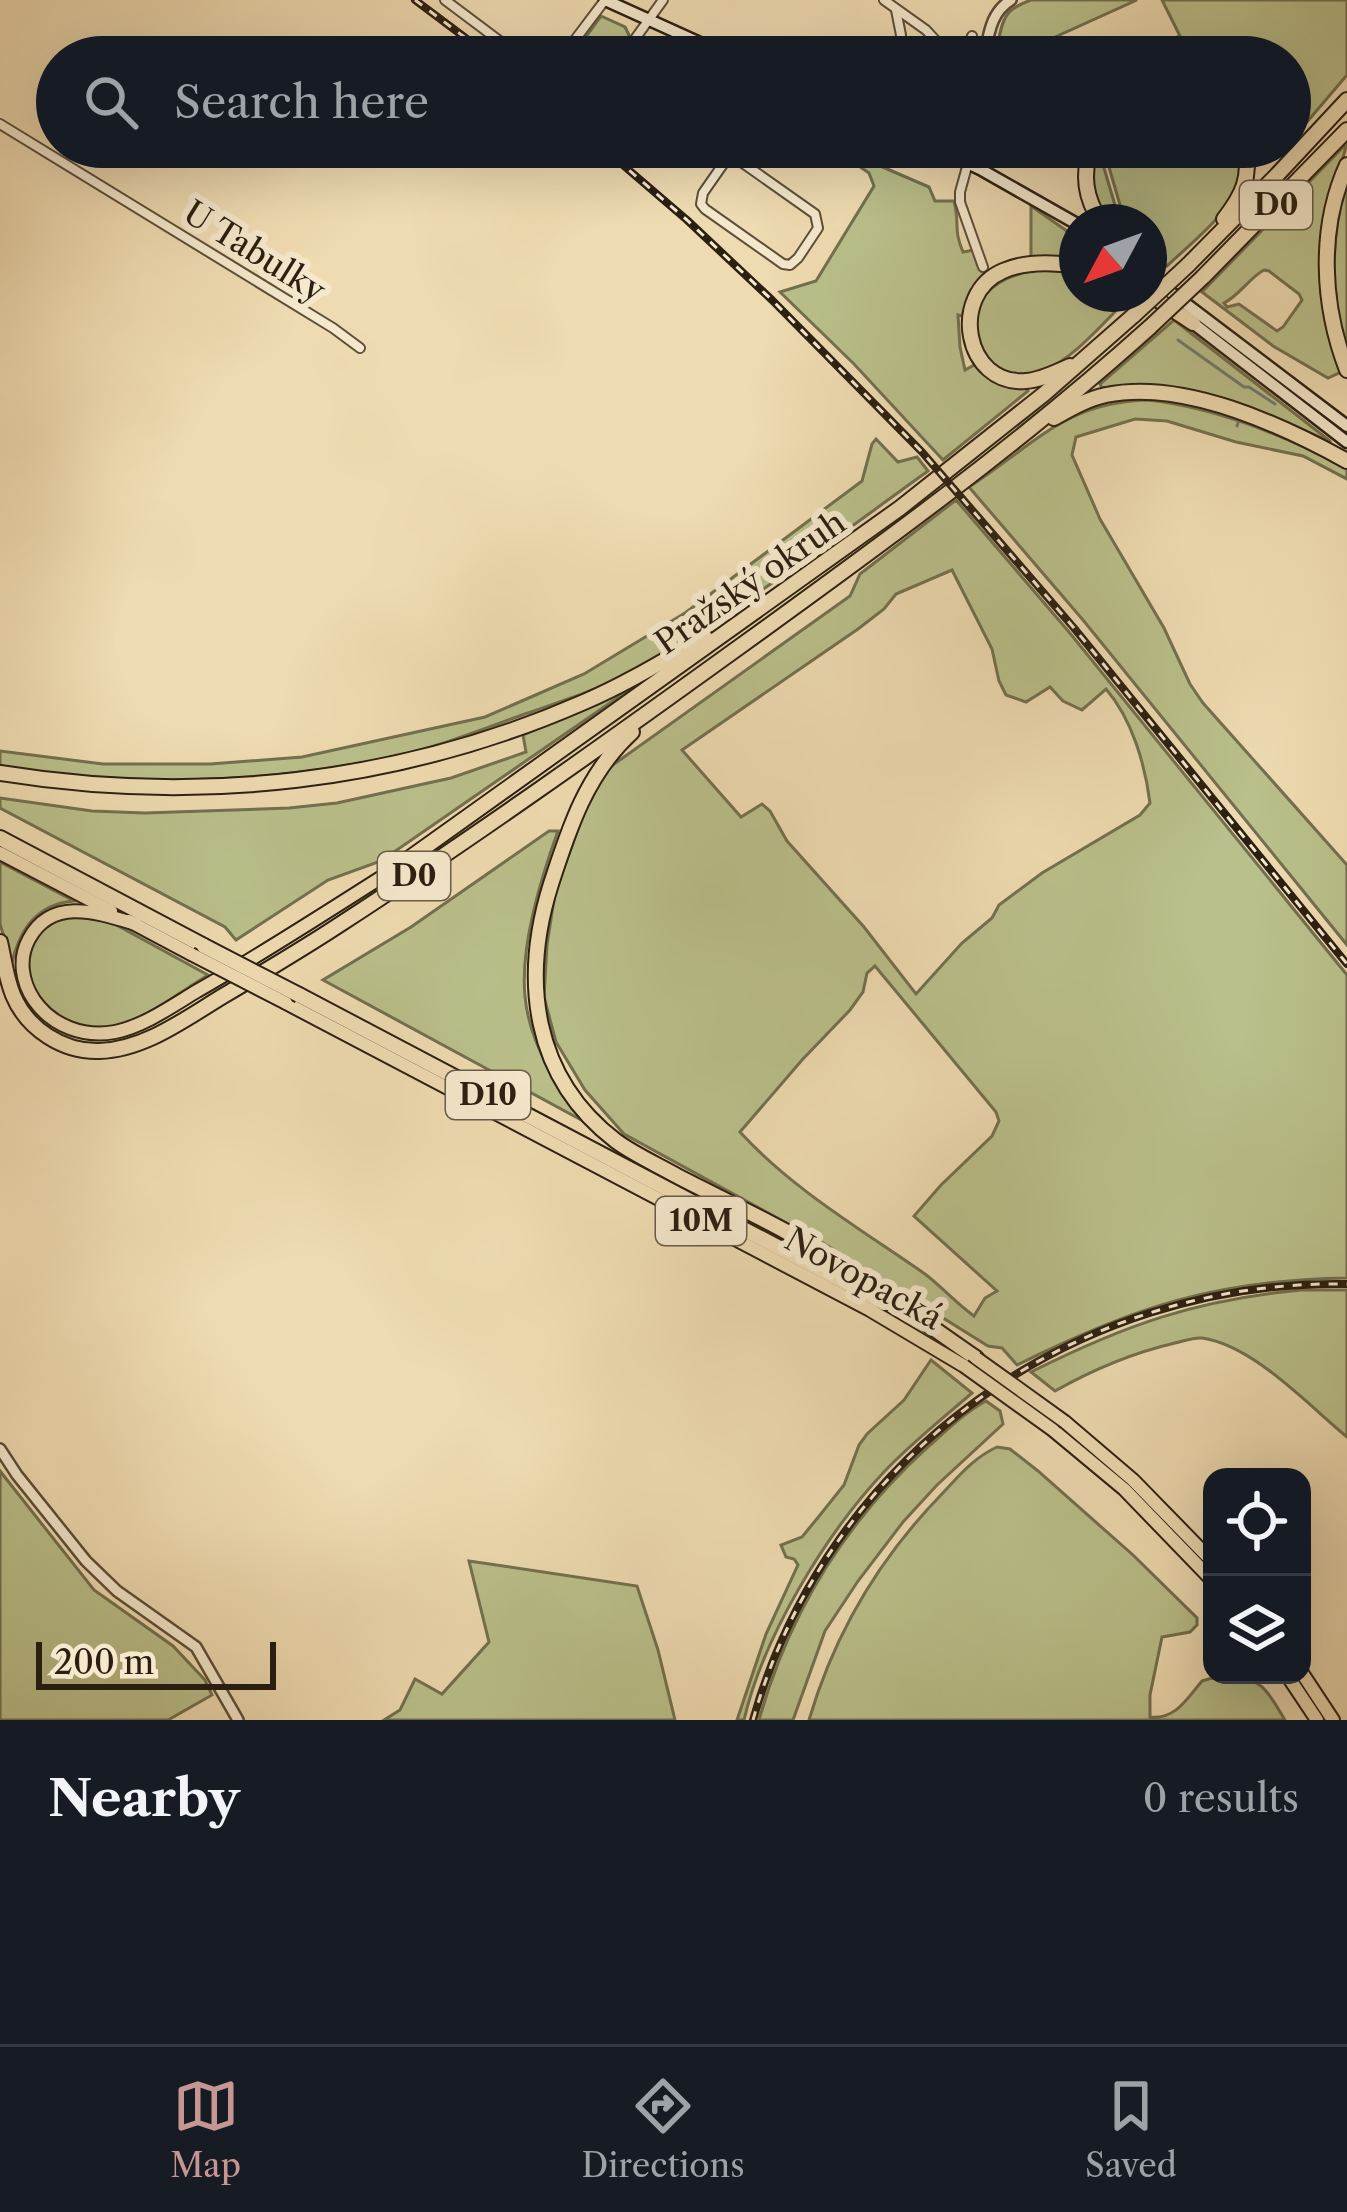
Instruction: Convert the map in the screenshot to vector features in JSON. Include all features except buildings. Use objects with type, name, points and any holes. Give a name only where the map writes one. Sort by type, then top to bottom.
[{"type":"highway","name":"Pražský okruh","points":[[1311,139],[1347,100]]},
{"type":"highway","name":"Pražský okruh","points":[[1311,167],[1347,130]]},
{"type":"highway","points":[[1347,165],[1333,209],[1327,265],[1333,325],[1347,370]]},
{"type":"highway","points":[[1086,168],[1086,192],[1092,204]]},
{"type":"highway","points":[[1187,265],[1241,196],[1248,168]]},
{"type":"highway","name":"Pražský okruh","points":[[136,924],[86,910],[60,913],[43,922],[23,956],[26,984],[36,1004],[71,1029],[101,1034],[124,1030],[208,985],[393,870],[959,464],[1134,315],[1284,168]]},
{"type":"highway","name":"Pražský okruh","points":[[0,942],[13,995],[27,1018],[46,1035],[73,1048],[96,1051],[146,1039],[278,964],[671,696],[1019,440],[1150,327],[1310,168]]},
{"type":"highway","points":[[1059,265],[1032,264],[995,275],[982,286],[969,315],[972,344],[982,361],[1009,380],[1040,379],[1085,358]]},
{"type":"highway","points":[[1167,298],[1193,323]]},
{"type":"highway","points":[[1019,440],[1092,399],[1156,393],[1224,407],[1347,460]]},
{"type":"highway","points":[[0,773],[90,785],[200,788],[300,781],[392,765],[491,738],[586,701],[782,592]]},
{"type":"highway","points":[[671,696],[598,768],[564,844],[536,952],[534,982],[548,1052],[580,1106],[617,1142],[819,1251],[970,1362]]},
{"type":"highway","name":"Novopacká","points":[[0,838],[198,950],[877,1299],[1132,1480],[1203,1552]]},
{"type":"highway","name":"Novopacká","points":[[0,853],[136,924],[198,950]]},
{"type":"highway","name":"Novopacká","points":[[1059,1426],[1208,1576]]},
{"type":"highway","points":[[1293,1684],[1317,1720]]},
{"type":"highway","points":[[1309,1684],[1333,1720]]},
{"type":"main road","points":[[605,0],[683,36]]},
{"type":"main road","points":[[976,168],[1059,217]]},
{"type":"main road","points":[[1167,294],[1347,426]]},
{"type":"main road","points":[[1193,323],[1347,442]]},
{"type":"street","points":[[446,0],[493,36]]},
{"type":"street","points":[[578,36],[605,0]]},
{"type":"street","points":[[638,36],[664,0]]},
{"type":"street","points":[[884,0],[932,36]]},
{"type":"street","points":[[989,36],[994,17],[1011,0]]},
{"type":"street","points":[[896,8],[901,36]]},
{"type":"street","name":"U Tabulky","points":[[0,124],[36,146]]},
{"type":"street","name":"U Tabulky","points":[[72,168],[361,348]]},
{"type":"street","points":[[719,168],[701,204],[790,265],[818,228],[814,214],[755,168]]},
{"type":"street","points":[[967,168],[960,202],[983,267]]},
{"type":"street","points":[[0,1449],[86,1561],[116,1591],[196,1647],[238,1720]]},
{"type":"green space","points":[[1031,0],[1137,0],[1057,36],[999,36],[1015,8]]},
{"type":"green space","points":[[1162,0],[1347,0],[1347,75],[1311,117],[1311,36],[1180,36]]},
{"type":"green space","points":[[601,16],[625,27],[629,35],[629,36],[586,36]]},
{"type":"green space","points":[[1347,143],[1324,226],[1341,372],[1328,378],[1273,346],[1202,292]],"holes":[[[1269,271],[1302,300],[1277,331],[1239,304],[1227,307],[1224,303],[1259,273]]]},
{"type":"green space","points":[[862,168],[885,168],[929,187],[935,201],[954,201],[963,252],[974,250],[986,274],[971,290],[962,316],[958,315],[965,370],[976,364],[998,382],[1028,391],[943,460],[780,292],[816,281],[874,186]]},
{"type":"green space","points":[[1092,168],[1104,168],[1115,204],[1096,204]]},
{"type":"green space","points":[[1109,168],[1241,168],[1231,201],[1167,266],[1167,204],[1120,204]]},
{"type":"green space","points":[[1347,179],[1347,354],[1334,266]]},
{"type":"green space","points":[[1031,206],[1059,225],[1059,260],[1031,259]]},
{"type":"green space","points":[[1039,270],[1059,271],[1059,312],[1115,312],[1066,358],[1040,373],[1018,376],[999,369],[976,336],[976,315],[985,295],[1005,279]]},
{"type":"green space","points":[[1174,320],[1330,442],[1219,398],[1162,387],[1102,388],[1100,384]]},
{"type":"green space","points":[[1148,400],[1200,409],[1250,425],[1347,467],[1347,479],[1303,456],[1167,421],[1135,419],[1076,437],[1072,455],[1100,519],[1164,628],[1190,684],[1347,865],[1347,945],[969,487],[1072,417]]},
{"type":"green space","points":[[876,439],[898,462],[917,457],[928,471],[703,629],[624,675],[574,697],[418,751],[287,774],[143,780],[0,766],[0,751],[103,764],[210,764],[302,757],[485,717],[584,674],[685,613],[862,481]]},
{"type":"green space","points":[[956,500],[1347,975],[1347,1278],[1257,1284],[1177,1300],[1100,1327],[1017,1365],[1002,1348],[988,1346],[823,1243],[624,1134],[585,1090],[556,1042],[544,997],[555,893],[603,772],[850,596],[860,574]],"holes":[[[952,570],[992,649],[1006,695],[1026,702],[1050,687],[1063,701],[1082,710],[1106,689],[1136,743],[1150,803],[1140,815],[1042,873],[999,905],[992,918],[916,994],[787,841],[770,811],[762,804],[741,817],[682,750],[858,629],[896,594]],[[875,966],[999,1121],[992,1136],[914,1216],[997,1291],[985,1298],[974,1316],[925,1274],[805,1190],[740,1132],[850,1010]]]},
{"type":"green space","points":[[633,687],[381,861],[328,880],[236,940],[225,927],[0,808],[0,798],[145,813],[337,803],[451,778],[526,752],[523,735]]},
{"type":"green space","points":[[549,831],[558,831],[529,934],[525,996],[546,1063],[585,1122],[323,980],[411,927]]},
{"type":"green space","points":[[0,862],[74,901],[50,907],[32,920],[12,963],[0,924]]},
{"type":"green space","points":[[67,915],[109,921],[208,975],[129,1022],[100,1030],[67,1023],[40,999],[26,967],[36,935]]},
{"type":"green space","points":[[1301,1290],[1347,1290],[1347,1437],[1260,1364],[1202,1338],[1128,1357],[1055,1391],[1031,1372],[1162,1317],[1227,1300]]},
{"type":"green space","points":[[931,1360],[972,1393],[893,1462],[839,1526],[781,1622],[744,1720],[737,1720],[766,1634],[798,1565],[786,1557],[781,1545],[802,1537],[820,1515],[844,1485],[859,1445],[904,1400]]},
{"type":"green space","points":[[986,1401],[1000,1411],[1003,1424],[937,1485],[858,1581],[825,1631],[793,1720],[759,1720],[804,1606],[846,1538],[898,1476]]},
{"type":"green space","points":[[997,1447],[1010,1449],[1133,1555],[1197,1618],[1190,1632],[1162,1637],[1150,1717],[1174,1711],[1203,1681],[1257,1684],[1285,1720],[809,1720],[831,1658],[878,1572],[918,1520],[973,1462]]},
{"type":"green space","points":[[0,1471],[94,1590],[173,1646],[205,1680],[212,1695],[168,1720],[0,1720]]},
{"type":"green space","points":[[469,1561],[637,1586],[675,1720],[384,1720],[400,1710],[415,1679],[442,1694],[489,1642]]},
{"type":"waterway","points":[[1178,340],[1275,404]]},
{"type":"railway","points":[[415,0],[463,36]]},
{"type":"railway","points":[[626,168],[772,300],[922,452],[1074,628],[1347,964]]},
{"type":"railway","points":[[753,1720],[789,1626],[839,1540],[901,1465],[975,1402],[1059,1350],[1149,1313],[1246,1291],[1347,1284]]}]
